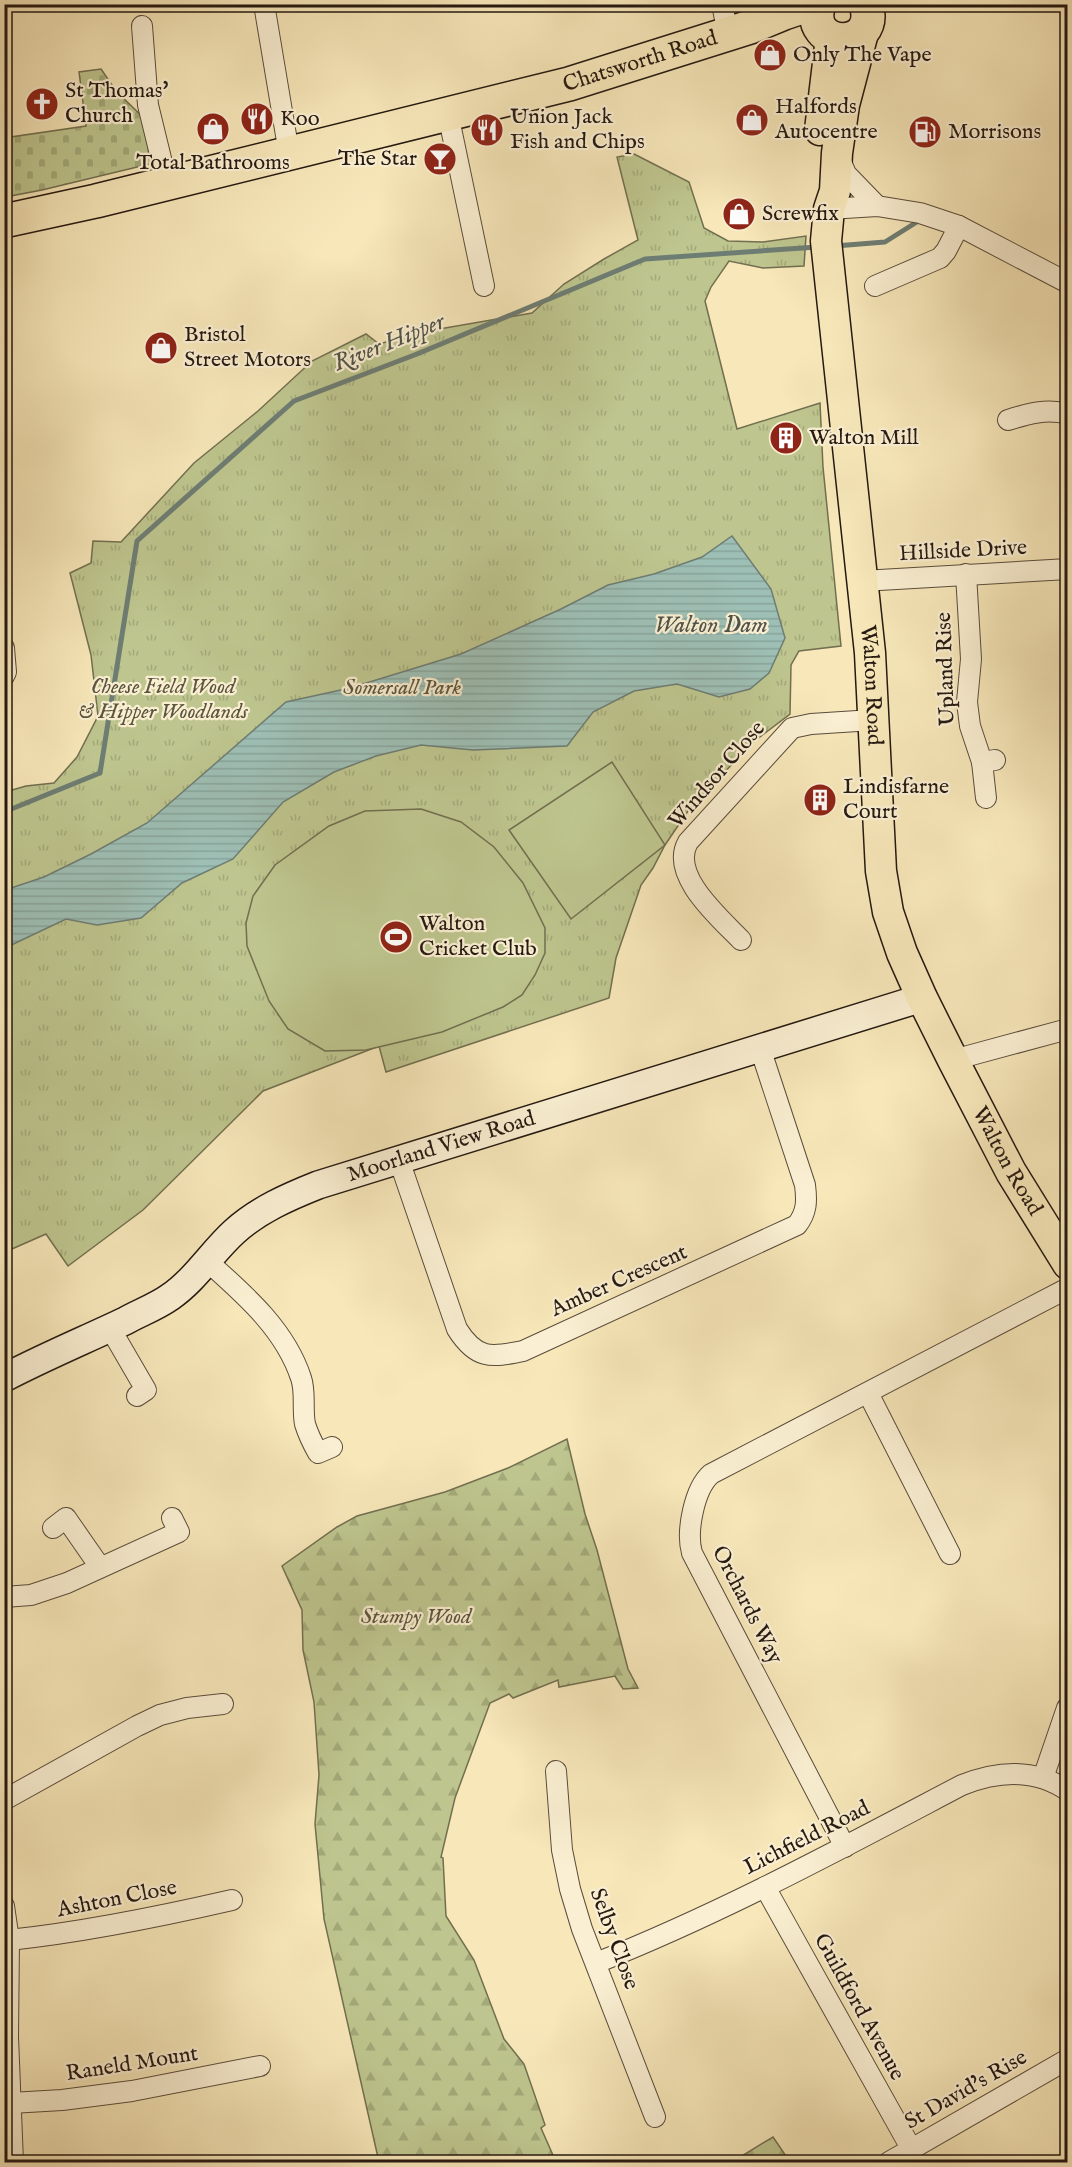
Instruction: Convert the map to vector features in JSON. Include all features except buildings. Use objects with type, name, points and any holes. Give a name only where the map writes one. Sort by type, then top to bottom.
[{"type":"highway","name":"Chatsworth Road","points":[[4,221],[569,84],[733,22],[785,24],[820,19],[846,41],[853,39],[872,15]]},
{"type":"main road","name":"Walton Road","points":[[872,15],[844,105],[837,153],[835,191],[829,209],[826,241],[870,653],[881,871],[888,912],[902,953],[922,999],[1011,1172],[1068,1264]]},
{"type":"main road","name":"Walton Road","points":[[820,19],[819,176],[822,195],[829,209]]},
{"type":"street","points":[[264,4],[289,153]]},
{"type":"street","points":[[142,26],[148,105],[167,183]]},
{"type":"street","points":[[448,114],[484,286]]},
{"type":"street","points":[[837,153],[846,174],[877,206]]},
{"type":"street","points":[[829,209],[877,206],[920,213],[959,226],[1068,283]]},
{"type":"street","points":[[875,286],[940,258],[959,226]]},
{"type":"street","points":[[1008,420],[1034,412],[1060,411],[1068,414]]},
{"type":"street","name":"Hillside Drive","points":[[862,581],[1068,568]]},
{"type":"street","name":"Upland Rise","points":[[966,574],[970,659],[967,702],[970,726],[988,761],[986,798]]},
{"type":"street","points":[[4,648],[6,672],[4,676]]},
{"type":"street","name":"Windsor Close","points":[[741,940],[695,904],[685,867],[684,848],[786,732],[798,725],[873,720]]},
{"type":"street","name":"Moorland View Road","points":[[4,1378],[170,1297],[235,1231],[259,1213],[288,1197],[318,1185],[922,999]]},
{"type":"street","points":[[953,1060],[1068,1029]]},
{"type":"street","name":"Amber Crescent","points":[[399,1160],[457,1329],[474,1349],[489,1356],[523,1351],[797,1225],[805,1215],[807,1200],[805,1185],[760,1048]]},
{"type":"street","points":[[207,1261],[262,1313],[282,1340],[292,1355],[302,1380],[305,1423],[318,1453],[332,1447]]},
{"type":"street","name":"Orchards Way","points":[[845,1847],[692,1553],[689,1530],[700,1490],[704,1481],[711,1474],[1068,1288]]},
{"type":"street","points":[[110,1328],[146,1390],[136,1396]]},
{"type":"street","points":[[868,1393],[950,1554]]},
{"type":"street","points":[[53,1528],[66,1518],[100,1567]]},
{"type":"street","points":[[4,1597],[31,1595],[67,1583],[179,1532],[172,1518]]},
{"type":"street","points":[[1042,1778],[1064,1702]]},
{"type":"street","points":[[4,1800],[136,1726],[160,1715],[187,1708],[224,1704]]},
{"type":"street","name":"Selby Close","points":[[556,1771],[562,1850],[570,1889],[582,1929],[655,2118]]},
{"type":"street","name":"Lichfield Road","points":[[597,1963],[661,1937],[765,1887],[962,1785],[982,1777],[1023,1774],[1042,1778],[1068,1791]]},
{"type":"street","name":"Guildford Avenue","points":[[765,1887],[912,2150]]},
{"type":"street","name":"Ashton Close","points":[[9,1940],[66,1934],[129,1923],[232,1900]]},
{"type":"street","points":[[4,1906],[9,1940],[6,2037],[13,2163]]},
{"type":"street","name":"St David's Rise","points":[[889,2163],[1068,2059]]},
{"type":"street","name":"Raneld Mount","points":[[11,2103],[62,2100],[132,2091],[260,2066]]},
{"type":"green space","points":[[101,69],[116,91],[147,121],[154,163],[5,197],[4,138],[86,126],[79,72]]},
{"type":"green space","name":"Somersall Park","points":[[634,154],[689,182],[704,228],[728,241],[763,242],[806,236],[804,266],[763,268],[729,261],[711,287],[705,301],[737,429],[820,403],[823,467],[841,646],[799,651],[791,665],[790,714],[752,743],[688,811],[665,845],[641,885],[616,958],[609,998],[386,1072],[379,1046],[263,1091],[143,1210],[68,1266],[46,1234],[5,1252],[5,792],[26,786],[54,783],[77,757],[98,716],[91,655],[70,573],[91,563],[93,541],[121,542],[194,463],[258,411],[312,361],[366,334],[379,344],[422,332],[532,313],[564,284],[638,240],[617,157]]},
{"type":"green space","points":[[612,762],[665,845],[571,919],[509,830]]},
{"type":"green space","name":"Walton Cricket Club","points":[[421,809],[461,822],[494,847],[523,883],[545,928],[545,953],[522,995],[503,1007],[442,1032],[366,1050],[325,1051],[288,1029],[269,1001],[247,946],[246,923],[253,896],[275,865],[329,826],[365,811]]},
{"type":"green space","name":"Stumpy Wood","points":[[567,1439],[585,1514],[597,1550],[628,1669],[638,1688],[623,1689],[615,1676],[559,1687],[558,1680],[513,1698],[509,1694],[490,1703],[455,1798],[441,1857],[443,1858],[446,1916],[474,1960],[504,2039],[524,2064],[545,2125],[541,2128],[556,2162],[379,2162],[324,1919],[315,1824],[319,1775],[314,1702],[303,1650],[302,1610],[282,1566],[337,1527],[357,1516],[445,1492],[508,1468]]},
{"type":"green space","points":[[773,2137],[790,2162],[732,2162]]},
{"type":"water","name":"Walton Dam","points":[[732,536],[771,589],[785,638],[769,673],[750,689],[719,697],[677,684],[634,691],[593,712],[567,746],[473,750],[421,745],[376,756],[334,772],[283,802],[233,859],[182,883],[141,918],[97,925],[66,919],[5,948],[5,890],[44,877],[147,823],[286,702],[350,688],[461,654],[608,585],[654,574],[702,557]]},
{"type":"waterway","name":"River Hipper","points":[[835,246],[885,242],[920,220]]},
{"type":"waterway","name":"River Hipper","points":[[4,812],[100,773],[137,541],[294,401],[417,354],[645,259],[817,247]]},
{"type":"place","name":"Only The Vape","points":[[770,55]]},
{"type":"place","name":"St Thomas' Church","points":[[42,104]]},
{"type":"place","name":"Koo","points":[[257,119]]},
{"type":"place","name":"Halfords Autocentre","points":[[752,120]]},
{"type":"place","name":"Total Bathrooms","points":[[213,129]]},
{"type":"place","name":"Union Jack Fish and Chips","points":[[487,130]]},
{"type":"place","name":"Morrisons","points":[[925,132]]},
{"type":"place","name":"The Star","points":[[440,159]]},
{"type":"place","name":"Screwfix","points":[[739,214]]},
{"type":"place","name":"Bristol Street Motors","points":[[161,348]]},
{"type":"place","name":"Walton Mill","points":[[786,438]]},
{"type":"place","name":"Lindisfarne Court","points":[[820,800]]},
{"type":"place","name":"Walton Cricket Club","points":[[396,937]]},
{"type":"park label","name":"Cheese Field Wood & Hipper Woodlands","points":[[163,700]]}]
